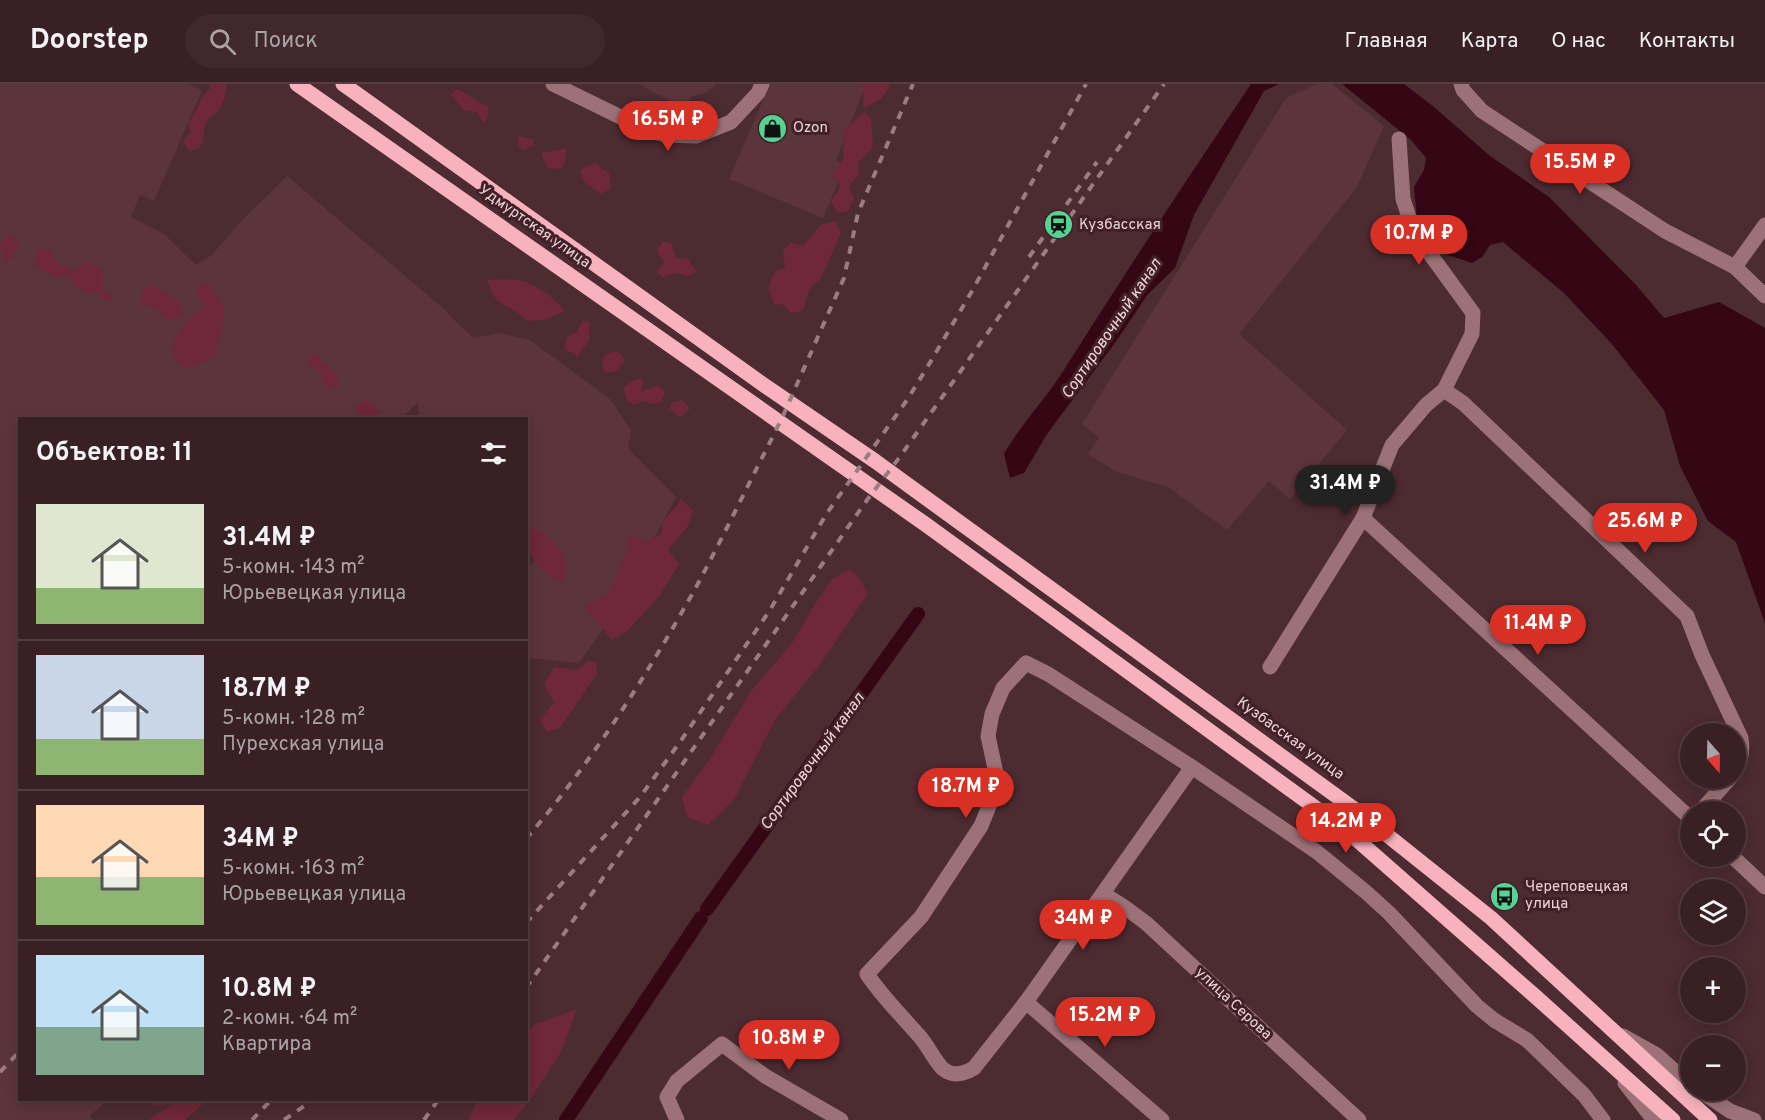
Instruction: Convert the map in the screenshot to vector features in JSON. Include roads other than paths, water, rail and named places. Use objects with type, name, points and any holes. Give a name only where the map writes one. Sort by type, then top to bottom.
[{"type":"main road","name":"Удмуртская улица","points":[[297,84],[925,524],[1346,830],[1595,1049]]},
{"type":"main road","name":"Удмуртская улица","points":[[343,84],[760,383],[875,460],[937,507]]},
{"type":"main road","name":"Кузбасская улица","points":[[937,507],[1358,811],[1491,918],[1710,1120]]},
{"type":"main road","points":[[1595,1049],[1673,1120]]},
{"type":"street","points":[[553,84],[641,127],[664,135],[696,136],[731,122],[758,93],[762,84]]},
{"type":"street","points":[[1461,84],[1463,90],[1482,111],[1665,231],[1735,267],[1765,296]]},
{"type":"street","points":[[1270,667],[1363,518],[1392,445],[1426,405],[1444,390],[1472,334],[1473,313],[1414,232],[1403,199],[1398,139]]},
{"type":"street","points":[[1735,267],[1765,225]]},
{"type":"street","points":[[1444,390],[1472,411],[1687,616],[1702,655],[1734,723]]},
{"type":"street","points":[[1363,518],[1680,809]]},
{"type":"street","points":[[1192,767],[1026,1002],[974,1068],[966,1073],[956,1074],[944,1070],[923,1040],[882,996],[867,974],[921,917],[981,826],[992,799],[996,773],[988,736],[992,714],[1003,688],[1026,663],[1192,767],[1317,852],[1367,893],[1477,1006],[1494,1020],[1527,1040],[1584,1095],[1604,1120]]},
{"type":"street","points":[[1710,801],[1720,789]]},
{"type":"street","points":[[1744,867],[1765,887]]},
{"type":"street","name":"улица Серова","points":[[1104,894],[1146,923],[1359,1120]]},
{"type":"street","points":[[1026,1002],[1162,1120]]},
{"type":"street","points":[[1614,1031],[1657,1055],[1680,1076]]},
{"type":"street","points":[[677,1120],[667,1096],[677,1082],[722,1044],[765,1076],[841,1120]]},
{"type":"street","points":[[1595,1049],[1654,1120]]},
{"type":"street","points":[[1715,1101],[1730,1111],[1754,1120]]},
{"type":"water","points":[[1251,84],[1279,84],[1264,91],[1194,215],[1175,268],[1148,294],[1047,434],[1024,473],[1010,478],[1004,454],[1010,444],[1060,376],[1154,229]]},
{"type":"water","points":[[1342,84],[1404,84],[1490,156],[1549,197],[1636,285],[1664,318],[1719,302],[1765,328],[1765,623],[1736,542],[1708,521],[1680,466],[1664,410],[1611,343],[1564,293],[1503,242],[1490,245],[1482,257],[1472,263],[1448,255],[1417,219],[1414,187],[1424,170],[1426,158],[1411,140]]},
{"type":"waterway","name":"Сортировочный канал","points":[[707,909],[918,614]]},
{"type":"waterway","name":"Сортировочный канал","points":[[566,1120],[701,918]]},
{"type":"railway","points":[[528,837],[573,780],[617,718],[676,622],[714,553],[782,418],[844,278],[858,213],[913,84]]},
{"type":"railway","points":[[528,921],[640,797],[770,610],[827,513],[907,400],[928,366],[1086,84]]},
{"type":"railway","points":[[528,985],[867,500],[1164,84]]},
{"type":"railway","points":[[1029,257],[1097,162]]},
{"type":"railway","points":[[0,1072],[18,1053]]},
{"type":"railway","points":[[252,1120],[270,1101]]},
{"type":"railway","points":[[284,1120],[312,1101]]},
{"type":"railway","points":[[424,1120],[437,1101]]},
{"type":"place","name":"Ozon","points":[[772,128]]},
{"type":"place","name":"Кузбасская","points":[[1058,225]]},
{"type":"place","name":"Череповецкая улица","points":[[1504,896]]}]
